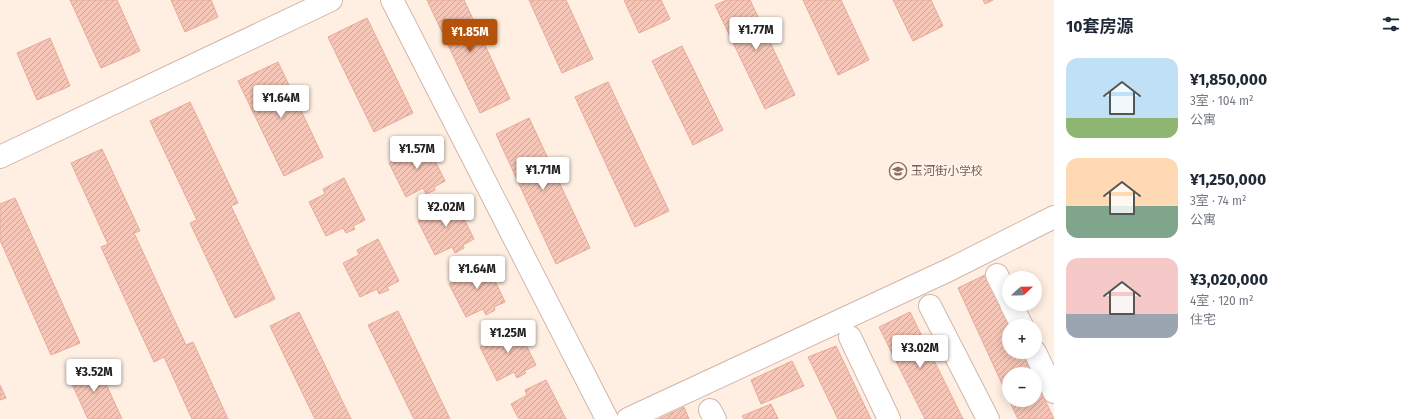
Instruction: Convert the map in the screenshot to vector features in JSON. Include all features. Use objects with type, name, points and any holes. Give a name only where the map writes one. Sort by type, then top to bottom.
[{"type":"street","points":[[2,155],[331,0]]},
{"type":"street","points":[[392,0],[606,419]]},
{"type":"street","points":[[628,419],[950,269],[1054,217]]},
{"type":"street","points":[[997,275],[1002,285]]},
{"type":"street","points":[[930,306],[988,419]]},
{"type":"street","points":[[850,337],[888,419]]},
{"type":"street","points":[[1038,359],[1054,392]]},
{"type":"building","points":[[70,0],[117,0],[140,51],[101,68]]},
{"type":"building","points":[[171,0],[211,0],[218,17],[185,32]]},
{"type":"building","points":[[427,0],[464,0],[510,99],[480,113]]},
{"type":"building","points":[[529,0],[566,0],[593,59],[562,73]]},
{"type":"building","points":[[624,0],[661,0],[670,19],[639,33]]},
{"type":"building","points":[[727,0],[750,0],[795,95],[765,109],[715,5]]},
{"type":"building","points":[[803,0],[841,0],[869,60],[838,75]]},
{"type":"building","points":[[893,0],[931,0],[943,26],[913,41]]},
{"type":"building","points":[[983,0],[993,0],[985,4]]},
{"type":"building","points":[[367,18],[413,113],[374,132],[328,37]]},
{"type":"building","points":[[50,38],[70,86],[37,100],[17,53]]},
{"type":"building","points":[[682,46],[723,130],[693,145],[652,61]]},
{"type":"building","points":[[278,62],[323,157],[284,176],[238,81]]},
{"type":"building","points":[[608,82],[669,211],[635,227],[575,97]]},
{"type":"building","points":[[190,102],[238,203],[231,206],[275,299],[235,318],[190,223],[197,220],[150,121]]},
{"type":"building","points":[[529,118],[590,248],[556,264],[496,134]]},
{"type":"building","points":[[424,139],[445,181],[434,187],[435,190],[426,194],[423,188],[406,197],[389,163],[406,155],[403,150]]},
{"type":"building","points":[[102,149],[140,231],[134,233],[186,345],[193,342],[228,419],[192,419],[164,357],[154,362],[101,247],[108,244],[71,163]]},
{"type":"building","points":[[344,178],[365,220],[353,226],[355,229],[346,233],[343,228],[326,236],[309,202],[325,194],[323,189]]},
{"type":"building","points":[[453,197],[474,239],[463,245],[464,248],[455,253],[452,247],[435,255],[418,221],[435,213],[432,208]]},
{"type":"building","points":[[15,198],[80,343],[51,355],[0,240],[0,204]]},
{"type":"building","points":[[378,239],[399,281],[387,287],[389,290],[379,294],[377,289],[360,297],[343,263],[359,255],[357,250]]},
{"type":"building","points":[[485,260],[505,302],[494,307],[495,310],[486,315],[483,309],[466,317],[449,284],[466,275],[463,270]]},
{"type":"building","points":[[987,274],[1002,306],[1002,311],[1004,311],[1008,319],[1002,319],[1002,359],[1026,359],[1030,367],[1002,367],[1002,384],[958,288]]},
{"type":"building","points":[[398,311],[450,419],[414,419],[368,325]]},
{"type":"building","points":[[299,312],[351,419],[315,419],[270,326]]},
{"type":"building","points":[[910,312],[963,419],[925,419],[879,327]]},
{"type":"building","points":[[515,323],[536,365],[524,371],[526,373],[517,378],[514,372],[497,381],[480,347],[496,339],[494,333]]},
{"type":"building","points":[[836,346],[871,419],[838,419],[808,357]]},
{"type":"building","points":[[95,360],[122,419],[88,419],[67,373]]},
{"type":"building","points":[[792,361],[804,386],[761,404],[751,380]]},
{"type":"building","points":[[546,380],[566,419],[519,419],[511,404],[527,395],[525,390]]},
{"type":"building","points":[[0,385],[6,398],[0,400]]},
{"type":"building","points":[[1042,394],[1054,419],[1018,419],[1012,407],[1042,407]]},
{"type":"building","points":[[771,404],[778,419],[744,419],[742,416]]},
{"type":"building","points":[[684,407],[689,419],[659,419]]},
{"type":"place","name":"玉河街小学校","points":[[898,171]]}]
